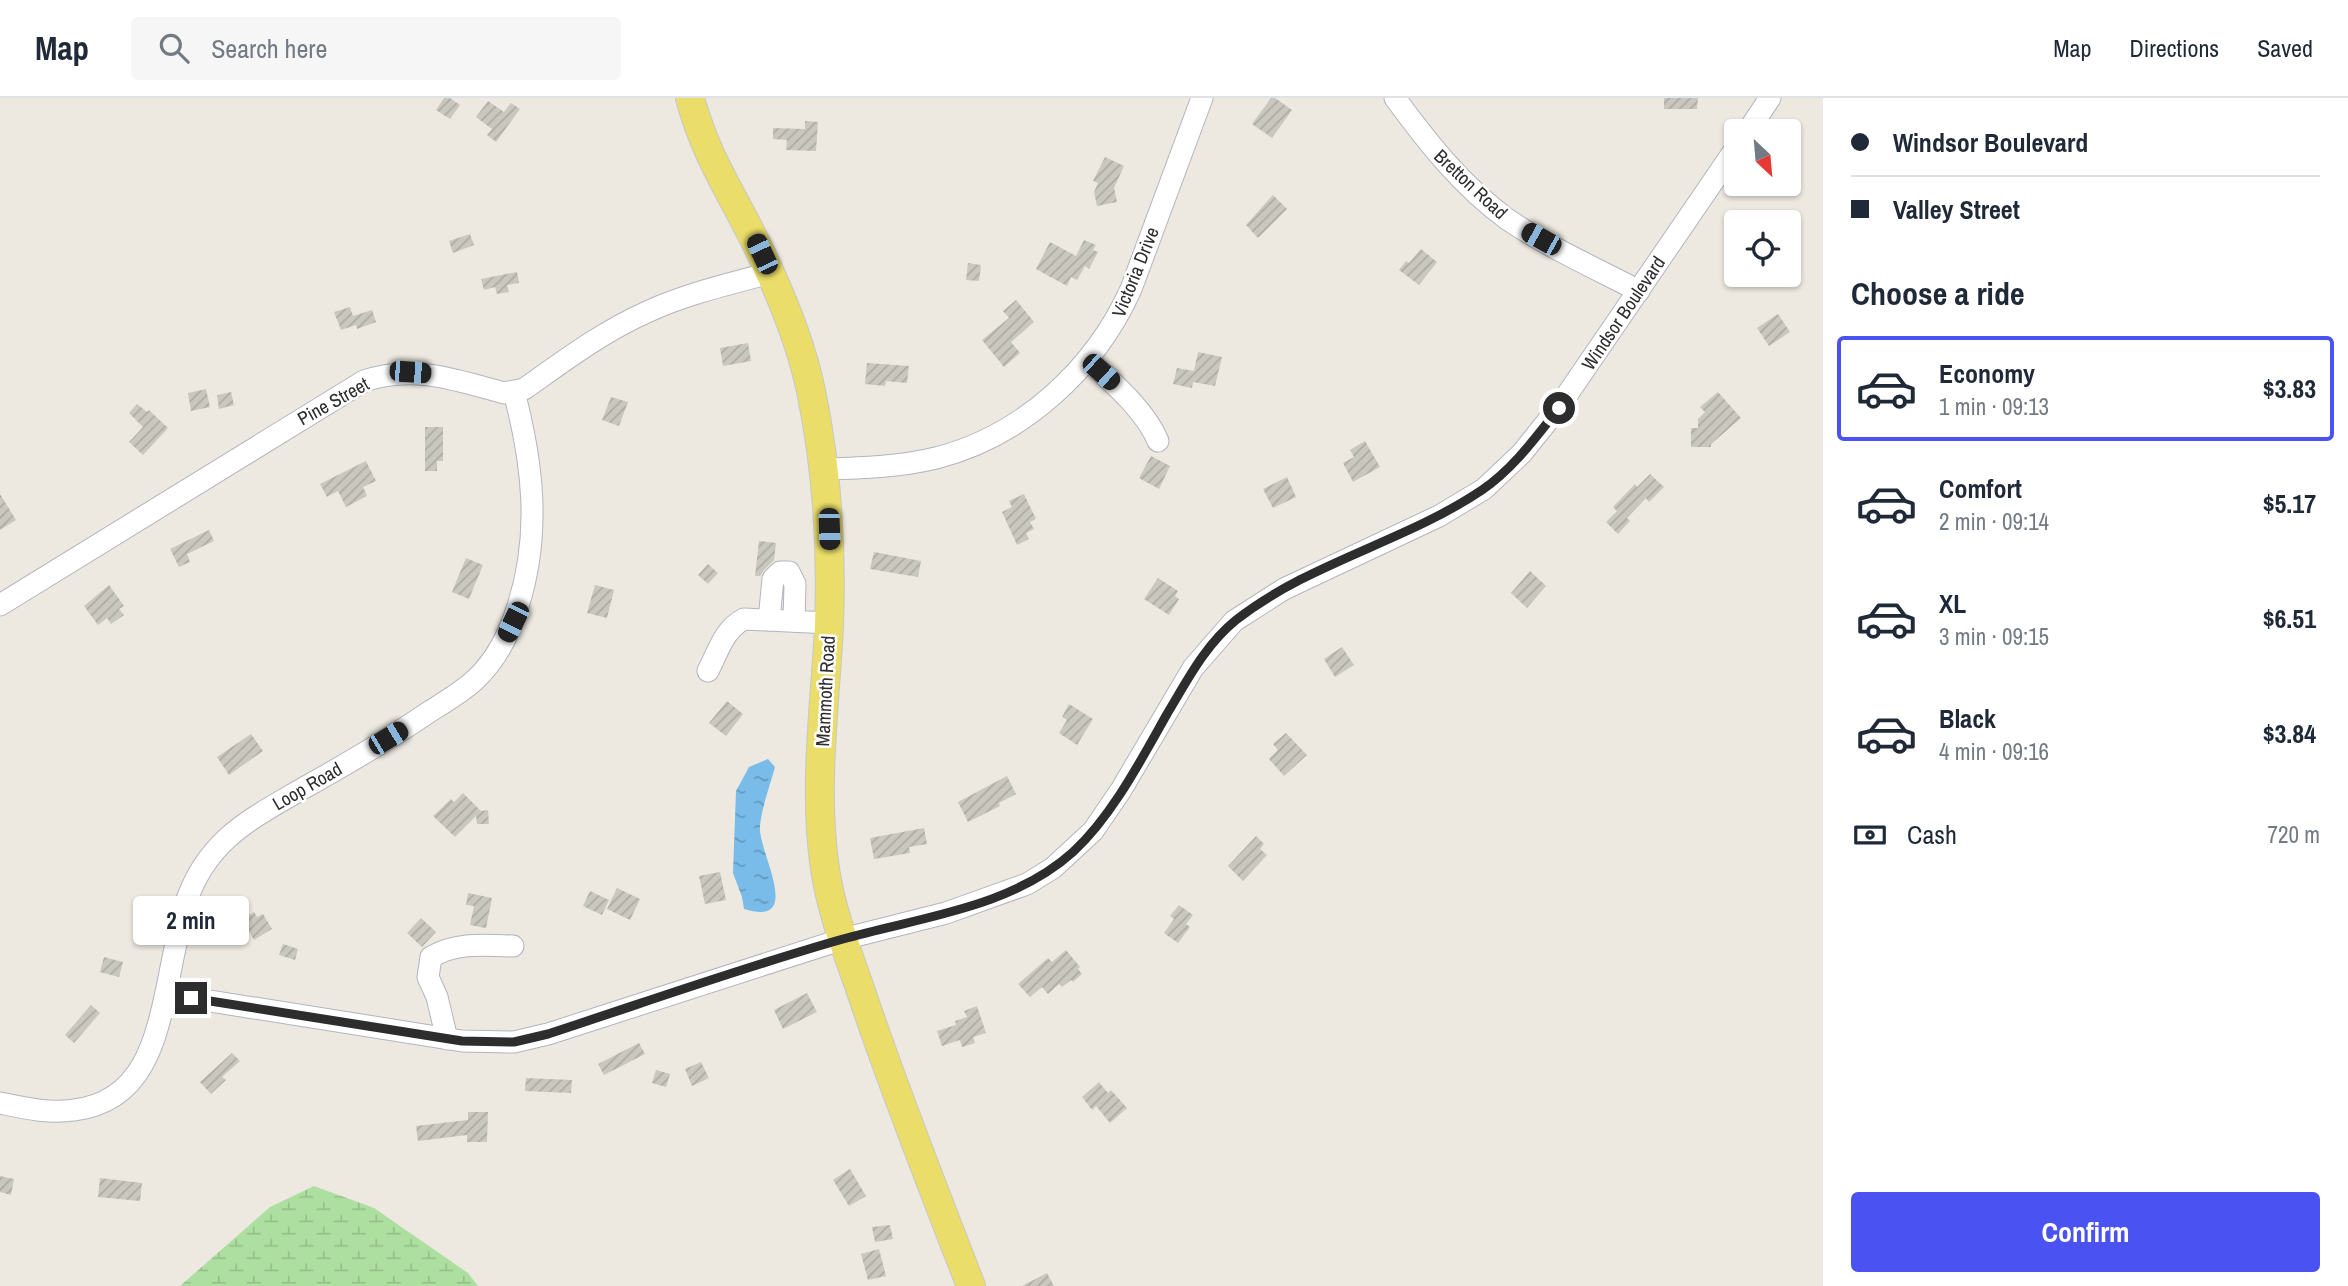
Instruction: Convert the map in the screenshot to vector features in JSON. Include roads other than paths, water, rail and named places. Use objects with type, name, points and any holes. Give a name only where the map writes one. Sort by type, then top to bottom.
[{"type":"main road","name":"Mammoth Road","points":[[690,98],[711,160],[771,273],[805,366],[825,469],[830,571],[821,780],[821,833],[830,893],[880,1048],[971,1286]]},
{"type":"street","name":"Victoria Drive","points":[[825,469],[898,465],[938,458],[965,449],[1002,430],[1057,392],[1088,360],[1120,314],[1202,98]]},
{"type":"street","name":"Bretton Road","points":[[1395,98],[1429,144],[1484,201],[1525,231],[1639,291]]},
{"type":"street","points":[[1756,119],[1770,98]]},
{"type":"street","name":"Windsor Boulevard","points":[[166,994],[447,1039],[514,1042],[548,1034],[843,939],[946,913],[1027,884],[1053,868],[1073,851],[1101,821],[1167,715],[1193,667],[1234,621],[1284,589],[1439,516],[1497,478],[1522,453],[1559,408],[1724,166]]},
{"type":"street","points":[[514,392],[523,389],[594,340],[648,311],[685,297],[771,273]]},
{"type":"street","points":[[1088,360],[1115,384],[1153,430],[1158,441]]},
{"type":"street","name":"Pine Street","points":[[0,606],[364,380],[394,373],[426,373],[504,393],[514,392]]},
{"type":"street","name":"Loop Road","points":[[0,1103],[44,1110],[76,1110],[115,1097],[130,1083],[147,1058],[159,1027],[185,905],[191,886],[212,852],[257,816],[396,734],[460,692],[477,678],[501,648],[524,587],[533,531],[527,447],[514,392]]},
{"type":"street","points":[[769,620],[773,579],[780,572],[789,572],[795,584],[794,621]]},
{"type":"street","points":[[708,671],[728,631],[744,619],[829,623]]},
{"type":"street","points":[[447,1039],[437,997],[428,977],[431,957],[443,950],[464,944],[513,946]]},
{"type":"water","points":[[768,759],[775,767],[760,826],[776,897],[772,907],[762,912],[744,909],[733,873],[736,791],[749,767]]}]
